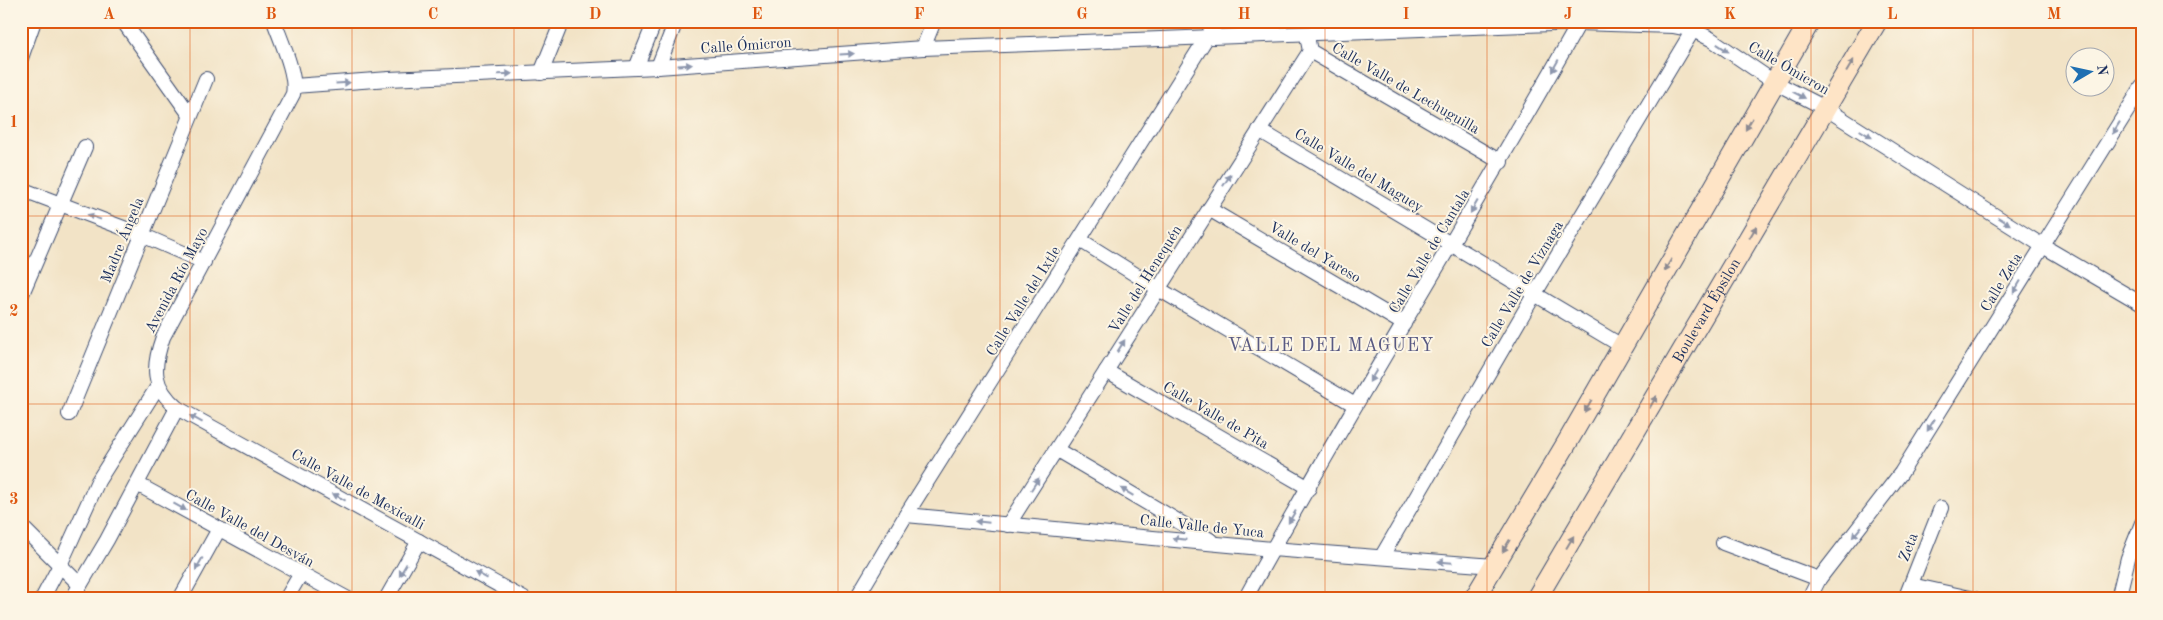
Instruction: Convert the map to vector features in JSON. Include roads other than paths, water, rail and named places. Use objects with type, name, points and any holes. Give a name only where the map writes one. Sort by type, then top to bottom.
[{"type":"street","points":[[21,58],[34,21]]},
{"type":"street","points":[[122,21],[190,115]]},
{"type":"street","points":[[274,21],[294,86]]},
{"type":"street","points":[[636,68],[655,21]]},
{"type":"street","points":[[658,67],[676,21]]},
{"type":"street","points":[[923,48],[934,21]]},
{"type":"street","name":"Calle Valle del Ixtle","points":[[856,599],[906,515],[1208,39],[1217,21]]},
{"type":"street","points":[[1474,599],[1568,441],[1810,21]]},
{"type":"street","name":"Boulevard Épsilon","points":[[1536,599],[1877,21]]},
{"type":"street","points":[[541,73],[561,22]]},
{"type":"street","name":"Calle Ómicron","points":[[294,86],[389,79],[658,67],[923,48],[1208,39],[1306,33],[1579,23],[1673,26],[1693,30],[1711,40],[1774,82],[1825,108],[2043,246],[2142,304]]},
{"type":"street","name":"Calle Valle de Cantala","points":[[1245,599],[1355,405],[1501,162],[1579,23]]},
{"type":"street","name":"Calle Valle de Viznaga","points":[[1382,556],[1534,295],[1693,30]]},
{"type":"street","name":"Calle Valle de Lechuguilla","points":[[1306,33],[1310,50],[1501,162]]},
{"type":"street","name":"Valle del Henequén","points":[[1008,525],[1310,50]]},
{"type":"street","name":"Madre Ángela","points":[[69,414],[206,79]]},
{"type":"street","name":"Avenida Río Mayo","points":[[158,386],[156,361],[163,337],[204,262],[234,201],[290,102],[294,86]]},
{"type":"street","name":"Calle Zeta","points":[[1809,599],[1819,579],[1887,494],[2142,86]]},
{"type":"street","name":"Calle Valle del Maguey","points":[[1259,130],[1622,346]]},
{"type":"street","points":[[21,296],[85,147]]},
{"type":"street","points":[[21,189],[142,235],[204,262]]},
{"type":"street","name":"Valle del Yareso","points":[[1209,209],[1404,324]]},
{"type":"street","points":[[1080,240],[1157,288],[1355,405]]},
{"type":"street","name":"Calle Valle de Pita","points":[[1106,371],[1309,488]]},
{"type":"street","points":[[72,599],[137,484],[177,408],[163,396],[158,386]]},
{"type":"street","points":[[42,599],[60,566],[98,480],[158,386]]},
{"type":"street","name":"Calle Valle de Mexicalli","points":[[177,408],[524,599]]},
{"type":"street","points":[[1057,450],[1215,543]]},
{"type":"street","name":"Calle Valle del Desván","points":[[137,484],[348,599]]},
{"type":"street","name":"Zeta","points":[[1905,599],[1941,508]]},
{"type":"street","name":"Calle Valle de Yuca","points":[[906,515],[1272,549],[1494,566]]},
{"type":"street","points":[[2118,599],[2128,558],[2142,523]]},
{"type":"street","points":[[21,526],[80,585]]},
{"type":"street","points":[[180,599],[219,529]]},
{"type":"street","points":[[386,599],[419,541]]},
{"type":"street","points":[[1723,543],[1819,579]]},
{"type":"street","points":[[286,599],[300,574]]},
{"type":"street","points":[[1911,585],[1974,599]]},
{"type":"district","name":"VALLE DEL MAGUEY","points":[[1331,345]]}]
